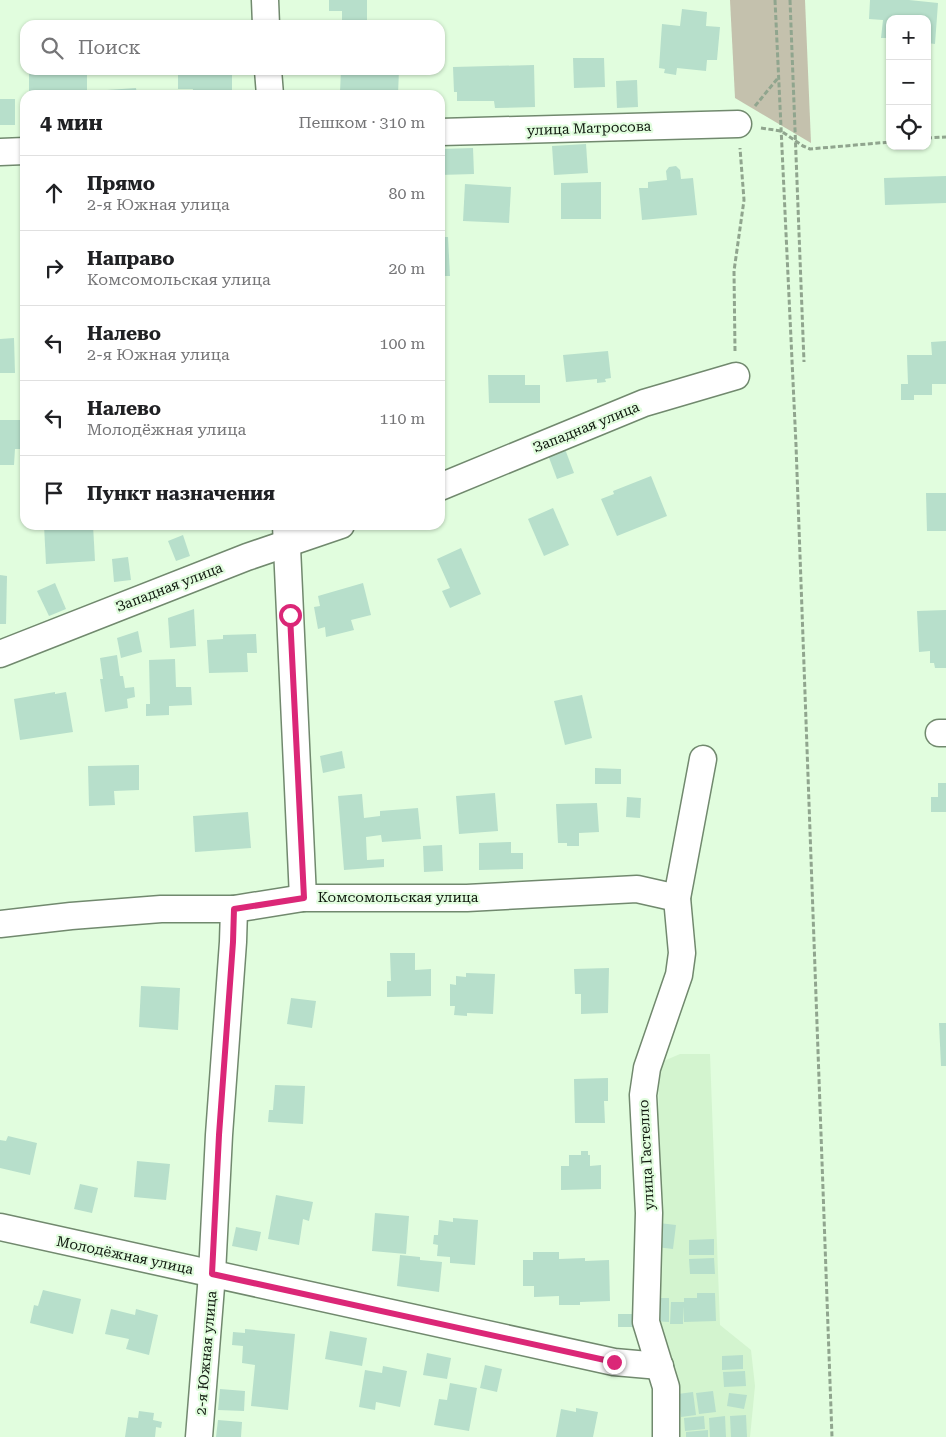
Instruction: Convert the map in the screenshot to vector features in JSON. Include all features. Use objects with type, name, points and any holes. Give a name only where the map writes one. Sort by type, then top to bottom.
[{"type":"street","points":[[265,0],[266,20]]},
{"type":"street","points":[[268,75],[270,90]]},
{"type":"street","name":"улица Матросова","points":[[445,132],[738,124]]},
{"type":"street","points":[[0,152],[20,151]]},
{"type":"street","name":"Западная улица","points":[[445,485],[644,403],[736,376]]},
{"type":"street","name":"Западная улица","points":[[0,654],[238,561],[286,535],[313,530]]},
{"type":"street","points":[[286,535],[304,898]]},
{"type":"street","name":"улица Гастелло","points":[[666,1437],[666,1387],[646,1322],[649,1213],[643,1095],[647,1068],[679,975],[682,953],[677,898],[703,759]]},
{"type":"street","name":"Комсомольская улица","points":[[0,924],[161,909],[234,909],[304,898],[467,898],[636,889],[677,898]]},
{"type":"street","name":"2-я Южная улица","points":[[199,1437],[212,1274],[234,909]]},
{"type":"street","name":"Молодёжная улица","points":[[0,1227],[614,1362],[660,1366]]},
{"type":"path","points":[[775,0],[795,435],[832,1437]]},
{"type":"path","points":[[790,0],[804,362]]},
{"type":"path","points":[[736,376],[734,271],[744,200],[738,124],[779,78]]},
{"type":"path","points":[[738,124],[781,131],[810,149],[886,142]]},
{"type":"path","points":[[931,138],[946,136]]},
{"type":"shaded area","points":[[730,0],[805,0],[811,143],[735,98]]},
{"type":"shaded area","points":[[680,1054],[710,1054],[720,1325],[751,1350],[755,1386],[750,1437],[674,1437],[653,1298],[656,1247],[659,1063]]},
{"type":"building","points":[[329,0],[367,0],[367,20],[342,20],[342,11],[329,11]]},
{"type":"building","points":[[870,0],[909,0],[938,3],[935,44],[931,44],[931,15],[886,15],[886,38],[881,38],[883,20],[869,19]]},
{"type":"building","points":[[682,9],[707,12],[706,26],[720,27],[717,60],[707,60],[706,71],[677,68],[676,75],[664,73],[665,69],[659,68],[662,24],[680,26]]},
{"type":"building","points":[[573,58],[604,58],[605,87],[574,88]]},
{"type":"building","points":[[534,65],[535,107],[495,108],[494,101],[457,101],[457,92],[454,92],[453,67]]},
{"type":"building","points":[[29,75],[87,75],[87,90],[29,90]]},
{"type":"building","points":[[178,75],[232,75],[232,90],[178,89]]},
{"type":"building","points":[[341,75],[399,75],[398,90],[340,90]]},
{"type":"building","points":[[637,80],[638,107],[617,108],[616,81]]},
{"type":"building","points":[[136,88],[136,90],[107,90]]},
{"type":"building","points":[[0,99],[15,99],[15,125],[0,125]]},
{"type":"building","points":[[586,144],[588,173],[554,175],[552,146]]},
{"type":"building","points":[[473,148],[474,174],[445,175],[445,149]]},
{"type":"building","points":[[676,166],[680,170],[681,179],[693,178],[697,215],[642,220],[639,188],[648,188],[648,182],[667,180],[666,171],[669,167]]},
{"type":"building","points":[[946,176],[946,203],[885,205],[884,178]]},
{"type":"building","points":[[601,182],[601,219],[561,219],[561,183]]},
{"type":"building","points":[[465,184],[511,187],[509,223],[463,221]]},
{"type":"building","points":[[445,237],[448,237],[450,276],[445,276]]},
{"type":"building","points":[[14,338],[15,373],[0,373],[0,339]]},
{"type":"building","points":[[946,341],[946,384],[932,384],[932,395],[914,395],[914,400],[901,400],[901,384],[908,384],[907,355],[932,355],[931,342]]},
{"type":"building","points":[[608,351],[611,378],[605,379],[606,382],[597,383],[597,379],[566,382],[563,355]]},
{"type":"building","points":[[488,375],[525,375],[525,385],[540,385],[540,403],[489,403]]},
{"type":"building","points":[[0,420],[20,420],[20,449],[15,449],[14,465],[0,465]]},
{"type":"building","points":[[565,449],[574,473],[557,479],[548,455]]},
{"type":"building","points":[[651,476],[667,516],[617,536],[601,499],[614,494],[613,491]]},
{"type":"building","points":[[926,493],[946,493],[946,531],[927,531]]},
{"type":"building","points":[[553,508],[569,545],[544,556],[528,519]]},
{"type":"building","points":[[44,530],[93,530],[95,561],[46,564]]},
{"type":"building","points":[[183,535],[190,556],[176,561],[168,541]]},
{"type":"building","points":[[461,548],[481,594],[450,608],[442,591],[450,588],[437,559]]},
{"type":"building","points":[[128,557],[131,580],[114,582],[112,559]]},
{"type":"building","points":[[0,575],[7,576],[6,624],[0,624]]},
{"type":"building","points":[[55,583],[66,609],[49,616],[37,591]]},
{"type":"building","points":[[363,583],[371,615],[351,620],[354,630],[326,637],[325,627],[318,629],[314,607],[320,606],[318,596]]},
{"type":"building","points":[[194,609],[196,646],[170,648],[168,618]]},
{"type":"building","points":[[946,610],[946,668],[935,668],[934,663],[930,663],[930,651],[919,652],[917,611]]},
{"type":"building","points":[[138,631],[142,652],[121,658],[117,638]]},
{"type":"building","points":[[256,634],[257,653],[247,653],[248,672],[209,673],[207,640],[223,639],[223,635]]},
{"type":"building","points":[[117,655],[120,676],[123,676],[125,688],[134,687],[135,697],[127,699],[128,708],[105,712],[100,679],[103,679],[100,658]]},
{"type":"building","points":[[175,659],[176,687],[191,687],[192,705],[169,706],[169,715],[146,716],[146,704],[150,704],[149,660]]},
{"type":"building","points":[[55,692],[55,694],[66,692],[73,732],[20,740],[14,699]]},
{"type":"building","points":[[582,695],[592,738],[565,745],[554,701]]},
{"type":"building","points":[[342,751],[345,768],[323,773],[320,756]]},
{"type":"building","points":[[139,765],[139,790],[114,791],[115,805],[89,806],[88,766]]},
{"type":"building","points":[[595,768],[621,769],[621,784],[595,784]]},
{"type":"building","points":[[938,783],[946,783],[946,812],[931,812],[931,797],[938,797]]},
{"type":"building","points":[[495,793],[498,831],[459,834],[456,796]]},
{"type":"building","points":[[362,794],[364,818],[380,816],[380,811],[418,808],[421,839],[382,842],[381,835],[366,837],[367,860],[384,859],[384,867],[344,870],[338,796]]},
{"type":"building","points":[[627,797],[641,798],[640,818],[626,817]]},
{"type":"building","points":[[597,803],[599,832],[579,833],[579,846],[567,846],[567,843],[558,843],[556,804]]},
{"type":"building","points":[[248,812],[251,848],[195,852],[193,816]]},
{"type":"building","points":[[511,842],[511,853],[523,853],[523,869],[479,870],[479,843]]},
{"type":"building","points":[[442,845],[443,871],[424,872],[423,846]]},
{"type":"building","points":[[390,953],[415,953],[415,970],[431,969],[431,996],[387,997],[387,981],[391,981]]},
{"type":"building","points":[[609,968],[608,1013],[581,1014],[581,994],[575,994],[574,969]]},
{"type":"building","points":[[466,973],[495,974],[493,1014],[467,1013],[467,1016],[454,1015],[455,1006],[450,1006],[450,984],[456,985],[456,976],[466,977]]},
{"type":"building","points":[[141,986],[180,988],[178,1030],[139,1027]]},
{"type":"building","points":[[291,998],[316,1001],[312,1028],[287,1024]]},
{"type":"building","points":[[939,1023],[946,1023],[946,1066],[941,1066]]},
{"type":"building","points":[[608,1078],[608,1101],[604,1101],[605,1123],[575,1123],[574,1079]]},
{"type":"building","points":[[275,1085],[305,1086],[303,1124],[268,1122],[269,1110],[273,1110]]},
{"type":"building","points":[[8,1136],[37,1143],[30,1175],[0,1168],[0,1140],[6,1141]]},
{"type":"building","points":[[581,1151],[588,1151],[590,1166],[601,1165],[601,1189],[561,1190],[561,1166],[569,1166],[569,1155],[581,1155]]},
{"type":"building","points":[[137,1161],[170,1164],[166,1200],[134,1197]]},
{"type":"building","points":[[80,1184],[98,1188],[92,1213],[74,1209]]},
{"type":"building","points":[[276,1195],[313,1202],[309,1221],[303,1219],[299,1245],[268,1239]]},
{"type":"building","points":[[375,1213],[409,1216],[406,1254],[372,1251]]},
{"type":"building","points":[[453,1218],[478,1220],[475,1265],[450,1263],[450,1257],[437,1256],[438,1245],[433,1244],[434,1235],[438,1235],[439,1220],[453,1222]]},
{"type":"building","points":[[659,1223],[676,1225],[673,1249],[656,1247]]},
{"type":"building","points":[[236,1227],[261,1232],[257,1251],[232,1246]]},
{"type":"building","points":[[714,1239],[714,1255],[689,1255],[689,1240]]},
{"type":"building","points":[[533,1252],[559,1252],[559,1259],[585,1258],[585,1261],[609,1260],[610,1301],[580,1302],[580,1305],[559,1305],[559,1296],[534,1297],[534,1286],[523,1286],[523,1260],[533,1260]]},
{"type":"building","points":[[400,1255],[420,1257],[420,1260],[442,1262],[439,1292],[397,1286]]},
{"type":"building","points":[[714,1258],[715,1274],[690,1274],[689,1259]]},
{"type":"building","points":[[43,1290],[81,1299],[73,1334],[30,1323],[34,1305],[38,1306]]},
{"type":"building","points":[[697,1293],[715,1293],[716,1321],[684,1322],[683,1306],[683,1324],[670,1324],[671,1302],[684,1302],[684,1298],[697,1298]]},
{"type":"building","points":[[653,1298],[669,1298],[669,1322],[653,1321]]},
{"type":"building","points":[[111,1309],[135,1315],[136,1309],[158,1315],[149,1355],[126,1349],[129,1339],[105,1334]]},
{"type":"building","points":[[618,1314],[637,1314],[637,1327],[618,1327]]},
{"type":"building","points":[[245,1329],[295,1334],[288,1410],[251,1406],[255,1365],[242,1363],[243,1346],[232,1345],[233,1332],[245,1333]]},
{"type":"building","points":[[330,1331],[367,1338],[362,1366],[325,1359]]},
{"type":"building","points":[[427,1353],[451,1358],[447,1379],[423,1375]]},
{"type":"building","points":[[743,1355],[743,1369],[722,1370],[722,1356]]},
{"type":"building","points":[[485,1365],[502,1369],[497,1392],[480,1388]]},
{"type":"building","points":[[383,1366],[407,1371],[400,1407],[376,1402],[375,1410],[359,1407],[365,1370],[382,1373]]},
{"type":"building","points":[[745,1371],[746,1386],[724,1387],[723,1372]]},
{"type":"building","points":[[450,1383],[477,1388],[469,1431],[434,1425],[439,1399],[447,1400]]},
{"type":"building","points":[[220,1389],[245,1391],[244,1411],[218,1410]]},
{"type":"building","points":[[713,1391],[716,1412],[699,1414],[696,1393]]},
{"type":"building","points":[[693,1392],[696,1415],[681,1417],[678,1394]]},
{"type":"building","points":[[729,1393],[747,1395],[744,1409],[727,1406]]},
{"type":"building","points":[[576,1408],[598,1412],[593,1437],[556,1437],[561,1409],[576,1412]]},
{"type":"building","points":[[139,1411],[154,1413],[153,1420],[162,1422],[161,1428],[156,1427],[155,1437],[125,1437],[128,1417],[138,1418]]},
{"type":"building","points":[[746,1415],[747,1437],[731,1437],[730,1416]]},
{"type":"building","points":[[704,1416],[705,1429],[685,1431],[684,1418]]},
{"type":"building","points":[[725,1416],[726,1437],[710,1437],[709,1418]]},
{"type":"building","points":[[218,1420],[242,1422],[241,1437],[216,1437]]},
{"type":"building","points":[[708,1430],[708,1437],[686,1437],[686,1432]]},
{"type":"route","points":[[290,615],[304,898],[234,909],[212,1274],[614,1362]]}]
